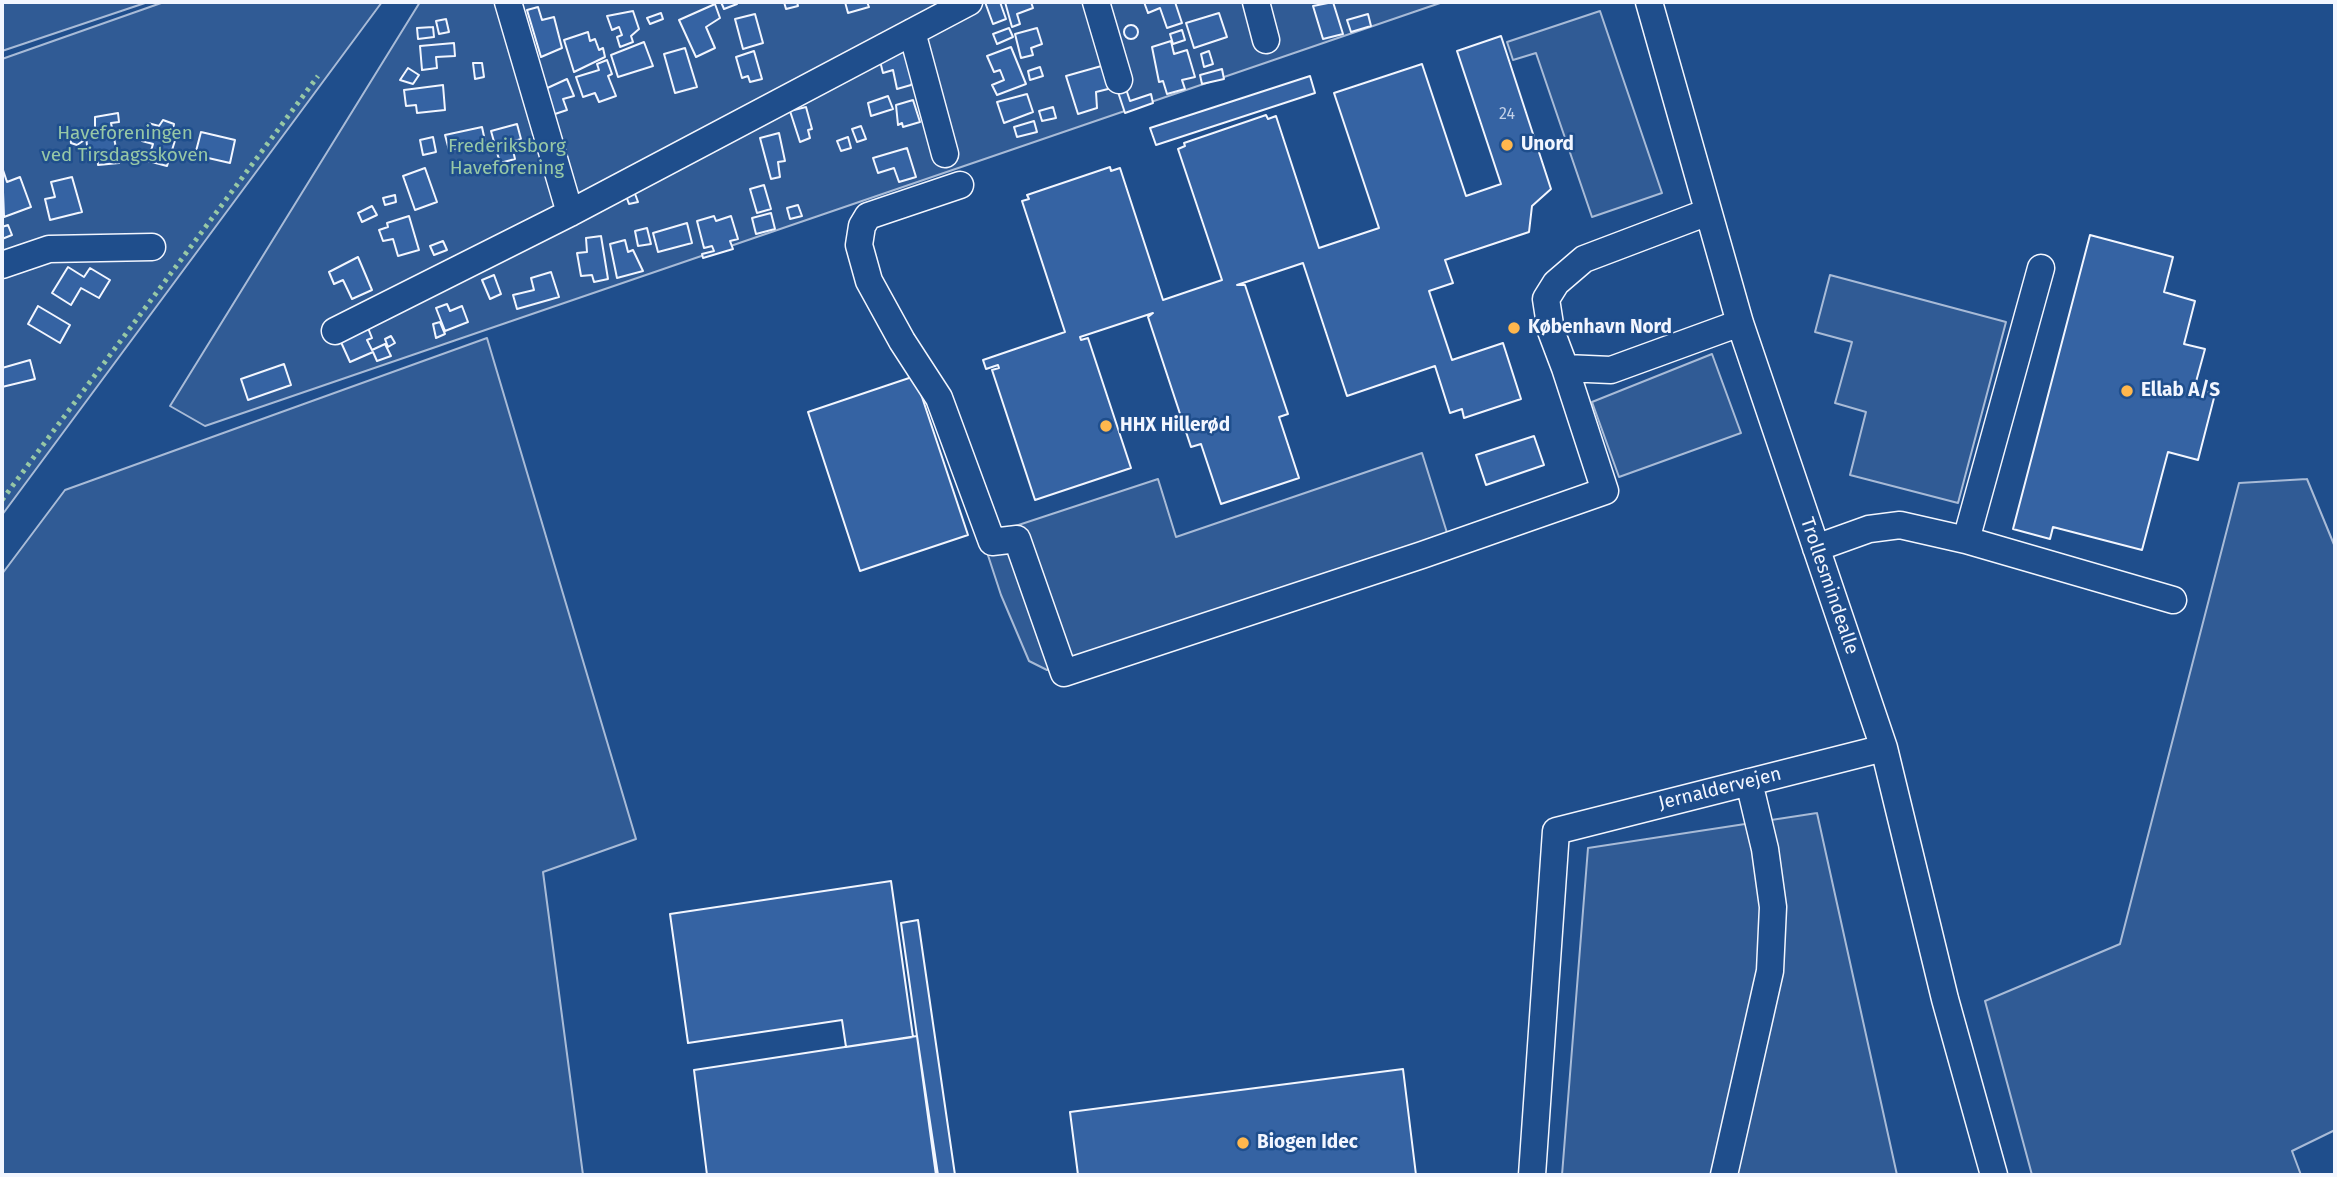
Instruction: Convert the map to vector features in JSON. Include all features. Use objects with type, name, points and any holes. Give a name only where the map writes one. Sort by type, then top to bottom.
[{"type":"street","points":[[508,2],[570,213]]},
{"type":"street","points":[[335,331],[570,213],[969,2]]},
{"type":"street","points":[[1096,2],[1119,80]]},
{"type":"street","points":[[1256,2],[1266,40]]},
{"type":"street","name":"Trollesmindealle","points":[[1649,2],[1740,323],[1884,748],[1945,999],[1994,1175]]},
{"type":"street","points":[[912,32],[945,154]]},
{"type":"street","points":[[960,185],[868,216],[862,226],[859,245],[869,281],[902,341],[939,398],[992,542],[1017,539],[1064,673],[1422,555],[1605,491],[1551,331],[1546,299],[1556,283],[1584,259],[1707,212]]},
{"type":"street","points":[[2,265],[49,249],[152,247]]},
{"type":"street","points":[[1966,540],[2041,268]]},
{"type":"street","points":[[1565,368],[1611,370],[1740,323]]},
{"type":"street","points":[[1816,548],[1868,529],[1900,525],[1966,540],[2173,600]]},
{"type":"street","name":"Jernaldervejen","points":[[1532,1175],[1556,831],[1884,748]]},
{"type":"street","points":[[1724,1175],[1770,971],[1773,907],[1765,849],[1749,782]]},
{"type":"shaded area","points":[[2,2],[148,2],[2,51]]},
{"type":"shaded area","name":"Haveforeningen ved Tirsdagsskoven","points":[[164,2],[382,2],[2,515],[2,59]]},
{"type":"shaded area","name":"Frederiksborg Haveforening","points":[[420,2],[1443,2],[205,426],[170,406]]},
{"type":"shaded area","points":[[1600,11],[1662,193],[1592,217],[1536,53],[1513,60],[1507,42]]},
{"type":"shaded area","points":[[1830,275],[2006,322],[1958,503],[1850,475],[1866,412],[1835,403],[1852,342],[1815,332]]},
{"type":"shaded area","points":[[487,338],[636,839],[543,872],[583,1175],[2,1175],[2,574],[65,490]]},
{"type":"shaded area","points":[[1712,354],[1741,433],[1619,477],[1592,402]]},
{"type":"shaded area","points":[[1422,453],[1448,536],[1047,670],[1029,661],[1001,595],[982,537],[1158,479],[1176,537]]},
{"type":"shaded area","points":[[2307,479],[2335,547],[2335,1130],[2292,1151],[2301,1175],[2032,1175],[1985,1001],[2120,944],[2239,483]]},
{"type":"shaded area","points":[[1817,813],[1897,1175],[1562,1175],[1588,848]]},
{"type":"building","points":[[721,2],[736,2],[737,4],[724,9]]},
{"type":"building","points":[[784,2],[797,2],[798,6],[786,9]]},
{"type":"building","points":[[845,2],[867,2],[869,7],[848,13]]},
{"type":"building","points":[[985,2],[1000,2],[1006,19],[993,24]]},
{"type":"building","points":[[1005,2],[1031,2],[1033,8],[1017,14],[1020,24],[1012,27]]},
{"type":"building","points":[[1144,2],[1175,2],[1182,23],[1167,28],[1160,8],[1148,13]]},
{"type":"building","points":[[1333,2],[1343,34],[1323,39],[1313,6]]},
{"type":"building","points":[[715,4],[720,18],[706,27],[715,48],[696,57],[679,20]]},
{"type":"building","points":[[538,7],[542,20],[554,17],[562,48],[541,57],[527,10]]},
{"type":"building","points":[[633,11],[639,29],[631,36],[633,42],[620,47],[617,37],[622,35],[619,27],[612,30],[607,16]]},
{"type":"building","points":[[661,13],[663,19],[650,24],[647,18]]},
{"type":"building","points":[[1219,13],[1227,37],[1194,48],[1186,23]]},
{"type":"building","points":[[755,14],[763,43],[743,49],[735,19]]},
{"type":"building","points":[[1368,14],[1371,26],[1351,32],[1347,20]]},
{"type":"building","points":[[446,19],[449,32],[439,34],[436,21]]},
{"type":"building","points":[[1131,25],[1136,27],[1136,37],[1131,39],[1126,37],[1124,32],[1126,27]]},
{"type":"building","points":[[433,27],[434,37],[418,39],[417,28]]},
{"type":"building","points":[[1009,28],[1013,37],[997,44],[993,34]]},
{"type":"building","points":[[1037,28],[1042,44],[1031,48],[1033,55],[1021,58],[1015,34]]},
{"type":"building","points":[[1182,30],[1185,40],[1173,44],[1170,34]]},
{"type":"building","points":[[588,32],[590,41],[595,39],[599,50],[603,48],[605,57],[574,72],[564,40]]},
{"type":"building","points":[[1501,36],[1551,189],[1532,206],[1529,232],[1445,260],[1453,283],[1429,291],[1452,360],[1503,343],[1521,399],[1464,418],[1462,409],[1450,413],[1435,366],[1347,396],[1303,263],[1237,285],[1245,285],[1288,414],[1279,417],[1299,478],[1221,504],[1201,444],[1191,447],[1148,317],[1153,313],[1080,337],[1081,340],[1088,338],[1131,468],[1035,500],[992,370],[999,368],[998,365],[986,369],[983,360],[1065,332],[1022,201],[1029,199],[1027,195],[1110,167],[1111,171],[1120,168],[1163,300],[1222,280],[1178,149],[1185,146],[1184,143],[1266,115],[1268,119],[1276,116],[1319,248],[1379,228],[1334,93],[1422,64],[1466,196],[1501,184],[1457,51]]},
{"type":"building","points":[[1171,41],[1174,54],[1187,50],[1195,77],[1182,80],[1185,89],[1167,94],[1163,81],[1159,82],[1152,47]]},
{"type":"building","points":[[644,42],[653,66],[618,77],[611,55]]},
{"type":"building","points":[[454,43],[455,56],[436,57],[437,68],[422,70],[420,46]]},
{"type":"building","points":[[909,45],[913,80],[911,85],[897,89],[893,70],[883,73],[880,61]]},
{"type":"building","points":[[1011,47],[1026,84],[997,95],[992,85],[1004,80],[1000,70],[994,72],[987,56]]},
{"type":"building","points":[[685,48],[697,87],[675,93],[664,54]]},
{"type":"building","points":[[754,51],[762,79],[750,82],[748,76],[742,78],[736,57]]},
{"type":"building","points":[[1209,51],[1213,64],[1204,67],[1201,54]]},
{"type":"building","points":[[607,60],[612,74],[608,76],[616,96],[599,102],[595,93],[583,97],[576,77],[599,70],[597,64]]},
{"type":"building","points":[[473,63],[482,63],[484,77],[475,79]]},
{"type":"building","points":[[1105,65],[1112,88],[1096,92],[1097,108],[1078,114],[1066,76]]},
{"type":"building","points":[[1040,67],[1043,76],[1030,80],[1028,71]]},
{"type":"building","points":[[408,68],[419,75],[413,84],[400,80]]},
{"type":"building","points":[[1222,69],[1224,79],[1202,84],[1200,75]]},
{"type":"building","points":[[1310,76],[1315,93],[1156,145],[1150,128]]},
{"type":"building","points":[[567,79],[574,96],[563,99],[567,110],[552,115],[543,90]]},
{"type":"building","points":[[443,85],[445,110],[417,113],[416,105],[406,106],[404,90]]},
{"type":"building","points":[[1126,89],[1130,101],[1151,94],[1153,103],[1125,113],[1118,92]]},
{"type":"building","points":[[1027,94],[1033,112],[1004,123],[997,102]]},
{"type":"building","points":[[888,96],[893,109],[871,116],[868,103]]},
{"type":"building","points":[[913,100],[920,122],[903,127],[902,123],[898,125],[896,105]]},
{"type":"building","points":[[806,107],[812,129],[808,130],[810,138],[800,142],[790,111]]},
{"type":"building","points":[[1053,107],[1056,118],[1042,121],[1039,111]]},
{"type":"building","points":[[118,113],[119,122],[111,123],[119,163],[98,165],[97,154],[88,155],[86,136],[95,135],[95,117]]},
{"type":"building","points":[[163,120],[174,124],[173,129],[178,131],[167,166],[148,161],[153,144],[142,141],[148,123],[159,126]]},
{"type":"building","points":[[1034,121],[1037,132],[1017,137],[1014,127]]},
{"type":"building","points":[[517,124],[521,139],[511,142],[515,159],[500,163],[491,131]]},
{"type":"building","points":[[861,126],[866,139],[857,142],[852,129]]},
{"type":"building","points":[[482,127],[485,141],[449,150],[445,135]]},
{"type":"building","points":[[75,132],[82,134],[83,141],[77,145],[71,143],[70,136]]},
{"type":"building","points":[[201,132],[235,140],[230,163],[195,155]]},
{"type":"building","points":[[779,133],[785,161],[778,162],[780,177],[771,179],[760,138]]},
{"type":"building","points":[[433,137],[436,152],[423,155],[420,140]]},
{"type":"building","points":[[848,137],[851,148],[841,151],[837,141]]},
{"type":"building","points":[[907,148],[916,177],[899,182],[894,168],[878,173],[873,158]]},
{"type":"building","points":[[2,167],[7,182],[20,177],[31,207],[4,217]]},
{"type":"building","points":[[425,168],[437,202],[415,210],[403,176]]},
{"type":"building","points":[[72,177],[82,212],[50,220],[45,199],[55,197],[51,182]]},
{"type":"building","points":[[764,185],[771,209],[757,213],[750,189]]},
{"type":"building","points":[[634,191],[638,202],[629,204],[625,193]]},
{"type":"building","points":[[395,195],[396,202],[385,205],[383,198]]},
{"type":"building","points":[[798,205],[802,216],[790,219],[787,208]]},
{"type":"building","points":[[372,206],[377,215],[362,222],[358,213]]},
{"type":"building","points":[[771,213],[775,229],[756,234],[752,218]]},
{"type":"building","points":[[409,216],[419,250],[398,256],[393,239],[383,241],[379,230],[388,227],[387,223]]},
{"type":"building","points":[[714,216],[716,221],[731,216],[738,239],[730,241],[733,249],[703,258],[702,254],[714,251],[712,246],[704,248],[697,221]]},
{"type":"building","points":[[687,223],[692,243],[658,252],[653,233]]},
{"type":"building","points":[[8,225],[12,235],[2,239],[2,227]]},
{"type":"building","points":[[647,228],[651,244],[638,246],[635,231]]},
{"type":"building","name":"Ellab A/S","points":[[2090,235],[2173,257],[2164,292],[2195,301],[2184,344],[2205,349],[2194,389],[2215,394],[2198,460],[2168,452],[2142,550],[2053,527],[2050,539],[2013,529]]},
{"type":"building","points":[[601,236],[608,279],[594,282],[592,275],[581,276],[577,253],[587,252],[586,238]]},
{"type":"building","points":[[625,240],[628,252],[633,250],[643,271],[617,278],[610,244]]},
{"type":"building","points":[[443,241],[447,250],[434,255],[430,246]]},
{"type":"building","points":[[358,257],[372,290],[352,299],[343,280],[334,284],[329,272]]},
{"type":"building","points":[[68,267],[84,277],[90,268],[110,280],[99,298],[81,288],[71,305],[52,293]]},
{"type":"building","points":[[551,272],[559,297],[517,309],[513,295],[534,290],[531,278]]},
{"type":"building","points":[[494,275],[501,294],[490,299],[482,280]]},
{"type":"building","points":[[447,304],[450,311],[462,306],[468,322],[445,331],[436,308]]},
{"type":"building","points":[[38,306],[70,325],[60,343],[28,324]]},
{"type":"building","points":[[440,322],[445,334],[436,338],[433,324]]},
{"type":"building","points":[[368,328],[372,338],[367,340],[372,350],[385,344],[391,356],[377,361],[373,352],[350,362],[340,340]]},
{"type":"building","points":[[391,336],[395,343],[388,347],[385,339]]},
{"type":"building","points":[[30,360],[35,379],[2,387],[2,368]]},
{"type":"building","points":[[284,364],[291,385],[248,400],[241,379]]},
{"type":"building","points":[[915,376],[968,535],[860,571],[808,412]]},
{"type":"building","points":[[1534,436],[1544,465],[1486,485],[1476,455]]},
{"type":"building","points":[[891,881],[913,1037],[846,1047],[842,1020],[688,1043],[670,914]]},
{"type":"building","points":[[918,920],[955,1175],[938,1175],[917,1036],[901,923]]},
{"type":"building","points":[[917,1036],[936,1175],[707,1175],[694,1070]]},
{"type":"building","name":"Biogen Idec","points":[[1403,1069],[1416,1175],[1078,1175],[1070,1112]]},
{"type":"hedge","points":[[2,500],[318,76]]},
{"type":"place","name":"Unord","points":[[1507,145]]},
{"type":"place","name":"København Nord","points":[[1514,328]]},
{"type":"place","name":"Ellab A/S","points":[[2127,391]]},
{"type":"place","name":"HHX Hillerød","points":[[1106,426]]},
{"type":"place","name":"Biogen Idec","points":[[1243,1143]]}]
